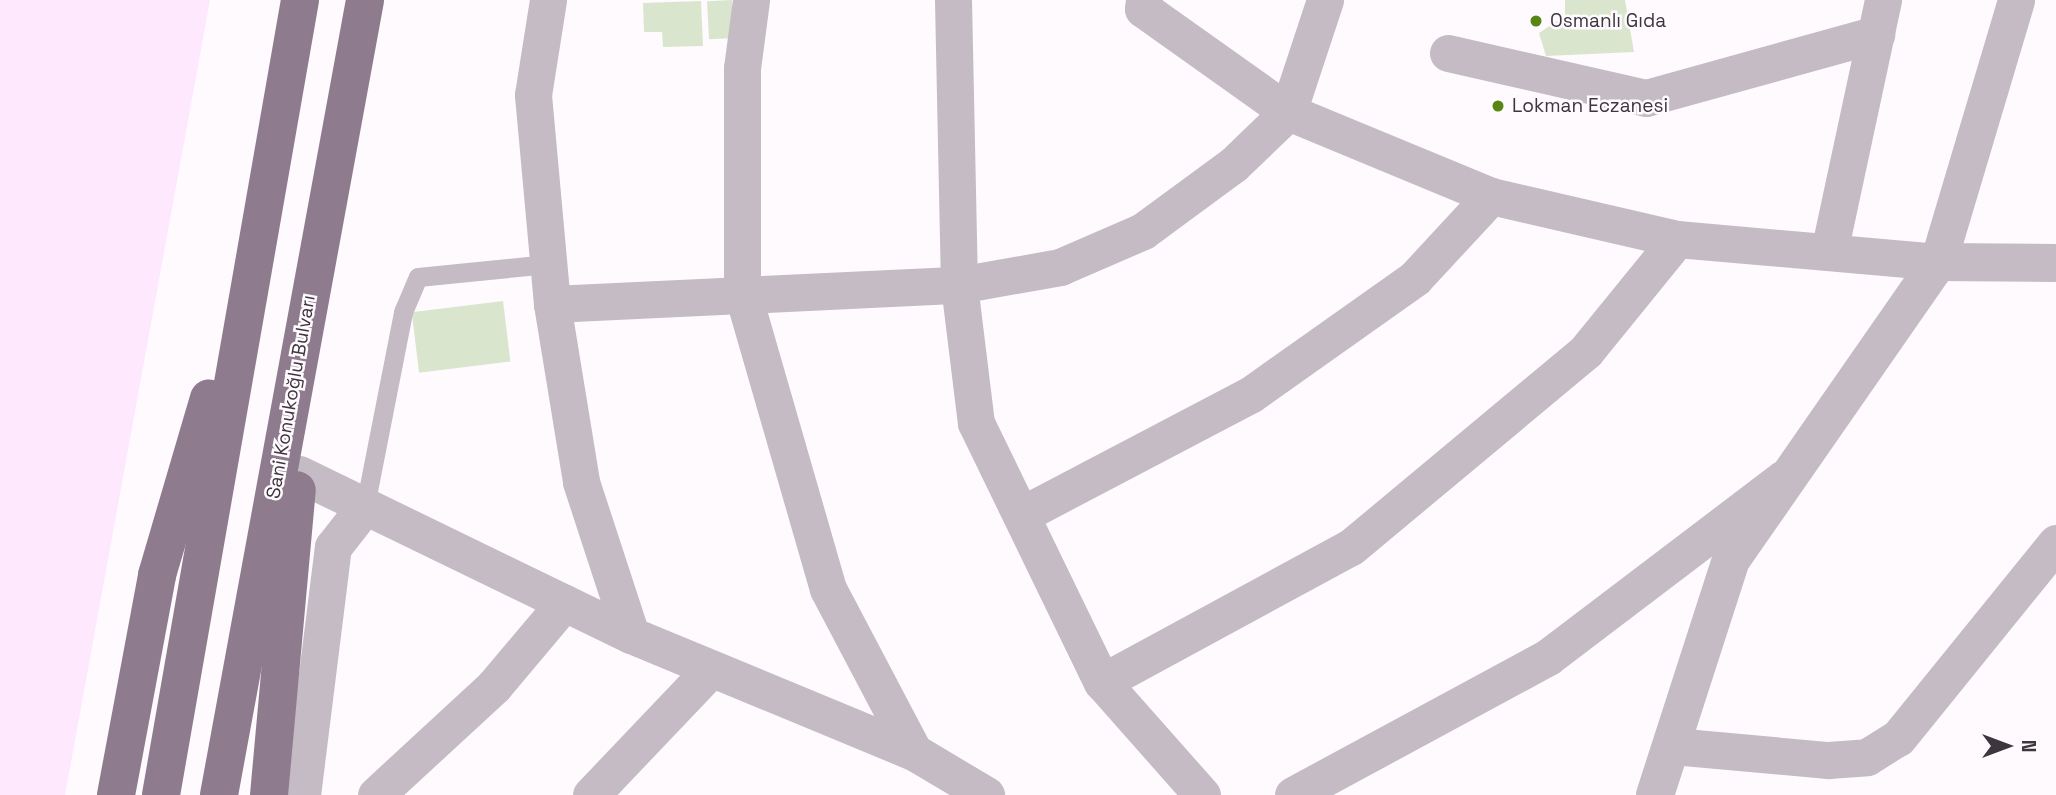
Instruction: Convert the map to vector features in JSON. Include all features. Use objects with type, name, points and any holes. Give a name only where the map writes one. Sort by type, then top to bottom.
[{"type":"highway","points":[[161,795],[300,0]]},
{"type":"highway","name":"Sani Konukoğlu Bulvarı","points":[[219,795],[365,0]]},
{"type":"highway","points":[[116,795],[157,575],[261,218]]},
{"type":"highway","points":[[269,795],[322,228]]},
{"type":"street","points":[[548,0],[533,95],[552,304],[581,482],[631,635]]},
{"type":"street","points":[[751,0],[742,68],[742,292],[828,589],[914,752]]},
{"type":"street","points":[[953,0],[959,285],[976,423],[1102,682],[1202,795]]},
{"type":"street","points":[[1144,0],[1143,9],[1288,112],[1492,196],[1677,239],[1938,262],[2055,260]]},
{"type":"street","points":[[552,304],[742,292],[959,285],[1060,267],[1143,231],[1233,165],[1288,112],[1325,0]]},
{"type":"street","points":[[1655,795],[1731,561],[1938,262],[2016,0]]},
{"type":"street","points":[[1829,252],[1880,17]]},
{"type":"street","points":[[1448,53],[1646,98],[1880,17]]},
{"type":"street","points":[[1021,515],[1250,395],[1415,278],[1492,196]]},
{"type":"street","points":[[1102,682],[1351,547],[1586,351],[1677,239]]},
{"type":"street","points":[[1293,795],[1548,657],[1793,471]]},
{"type":"street","points":[[299,474],[631,635],[914,752],[986,795]]},
{"type":"street","points":[[302,795],[333,547],[365,506]]},
{"type":"street","points":[[1672,746],[1828,760],[1867,757],[1898,738],[2056,543]]},
{"type":"street","points":[[376,795],[494,686],[564,603]]},
{"type":"street","points":[[591,795],[711,668]]},
{"type":"lane","points":[[365,506],[402,312],[418,277],[548,264]]},
{"type":"shaded area","points":[[0,0],[210,0],[65,795],[0,795]]},
{"type":"building","points":[[732,0],[734,38],[709,39],[707,1]]},
{"type":"building","points":[[1565,0],[1625,0],[1634,52],[1546,56],[1539,33],[1565,16]]},
{"type":"building","points":[[701,1],[703,46],[663,47],[662,32],[644,32],[643,3]]},
{"type":"building","points":[[503,301],[510,362],[419,373],[412,312]]},
{"type":"place","name":"Osmanlı Gıda","points":[[1536,21]]},
{"type":"place","name":"Lokman Eczanesi","points":[[1498,106]]}]
